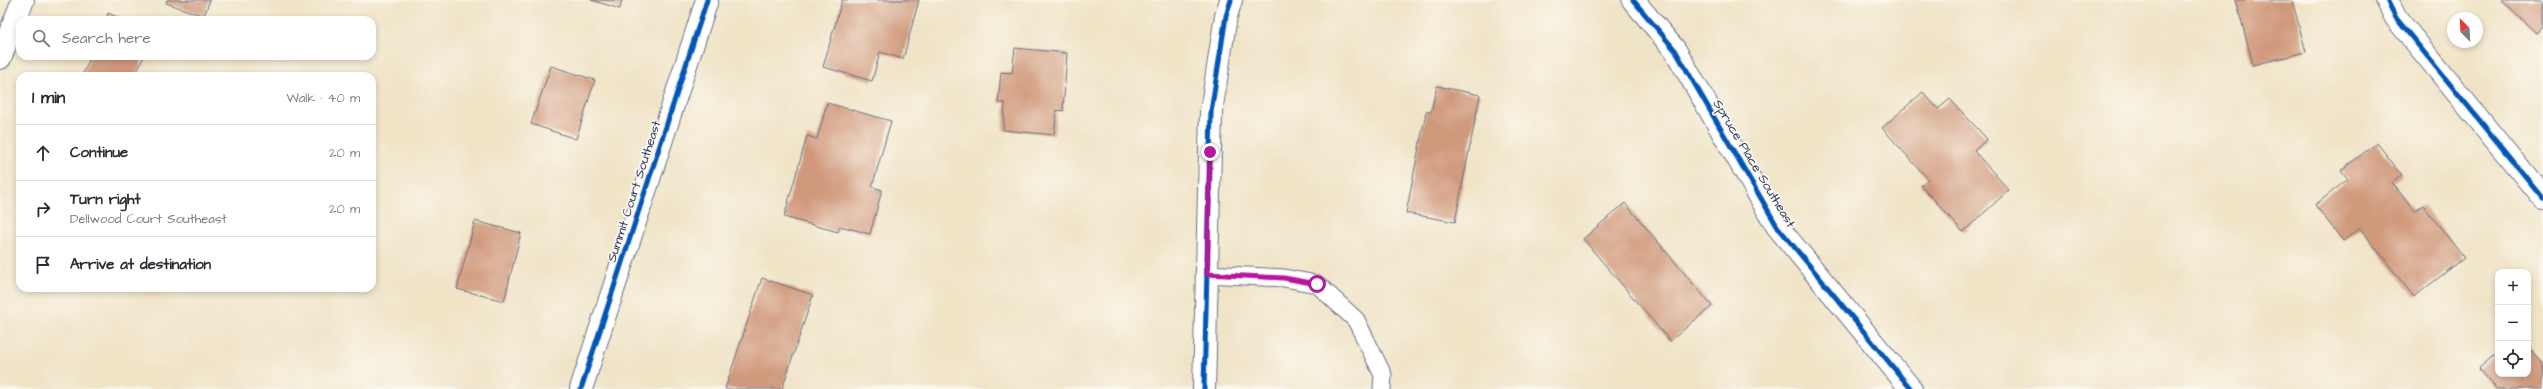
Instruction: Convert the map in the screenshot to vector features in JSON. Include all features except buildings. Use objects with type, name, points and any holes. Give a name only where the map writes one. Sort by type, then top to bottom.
[{"type":"street","points":[[17,16],[23,0]]},
{"type":"street","name":"Summit Court Southeast","points":[[580,389],[707,0]]},
{"type":"street","points":[[1204,389],[1211,112],[1226,16],[1231,0]]},
{"type":"street","name":"Spruce Place Southeast","points":[[1633,0],[1675,50],[1777,226],[1911,389]]},
{"type":"street","points":[[2387,0],[2396,18],[2543,198]]},
{"type":"street","points":[[0,58],[16,18]]},
{"type":"lane","points":[[1207,274],[1284,278],[1317,284],[1356,320],[1383,375],[1382,389]]},
{"type":"cycle path","points":[[581,389],[707,0]]},
{"type":"cycle path","points":[[1204,389],[1211,112],[1226,16],[1231,0]]},
{"type":"cycle path","points":[[1633,0],[1675,50],[1777,226],[1911,389]]},
{"type":"cycle path","points":[[2387,0],[2396,18],[2543,198]]},
{"type":"route","points":[[1210,152],[1207,274],[1284,278],[1317,284]]}]
